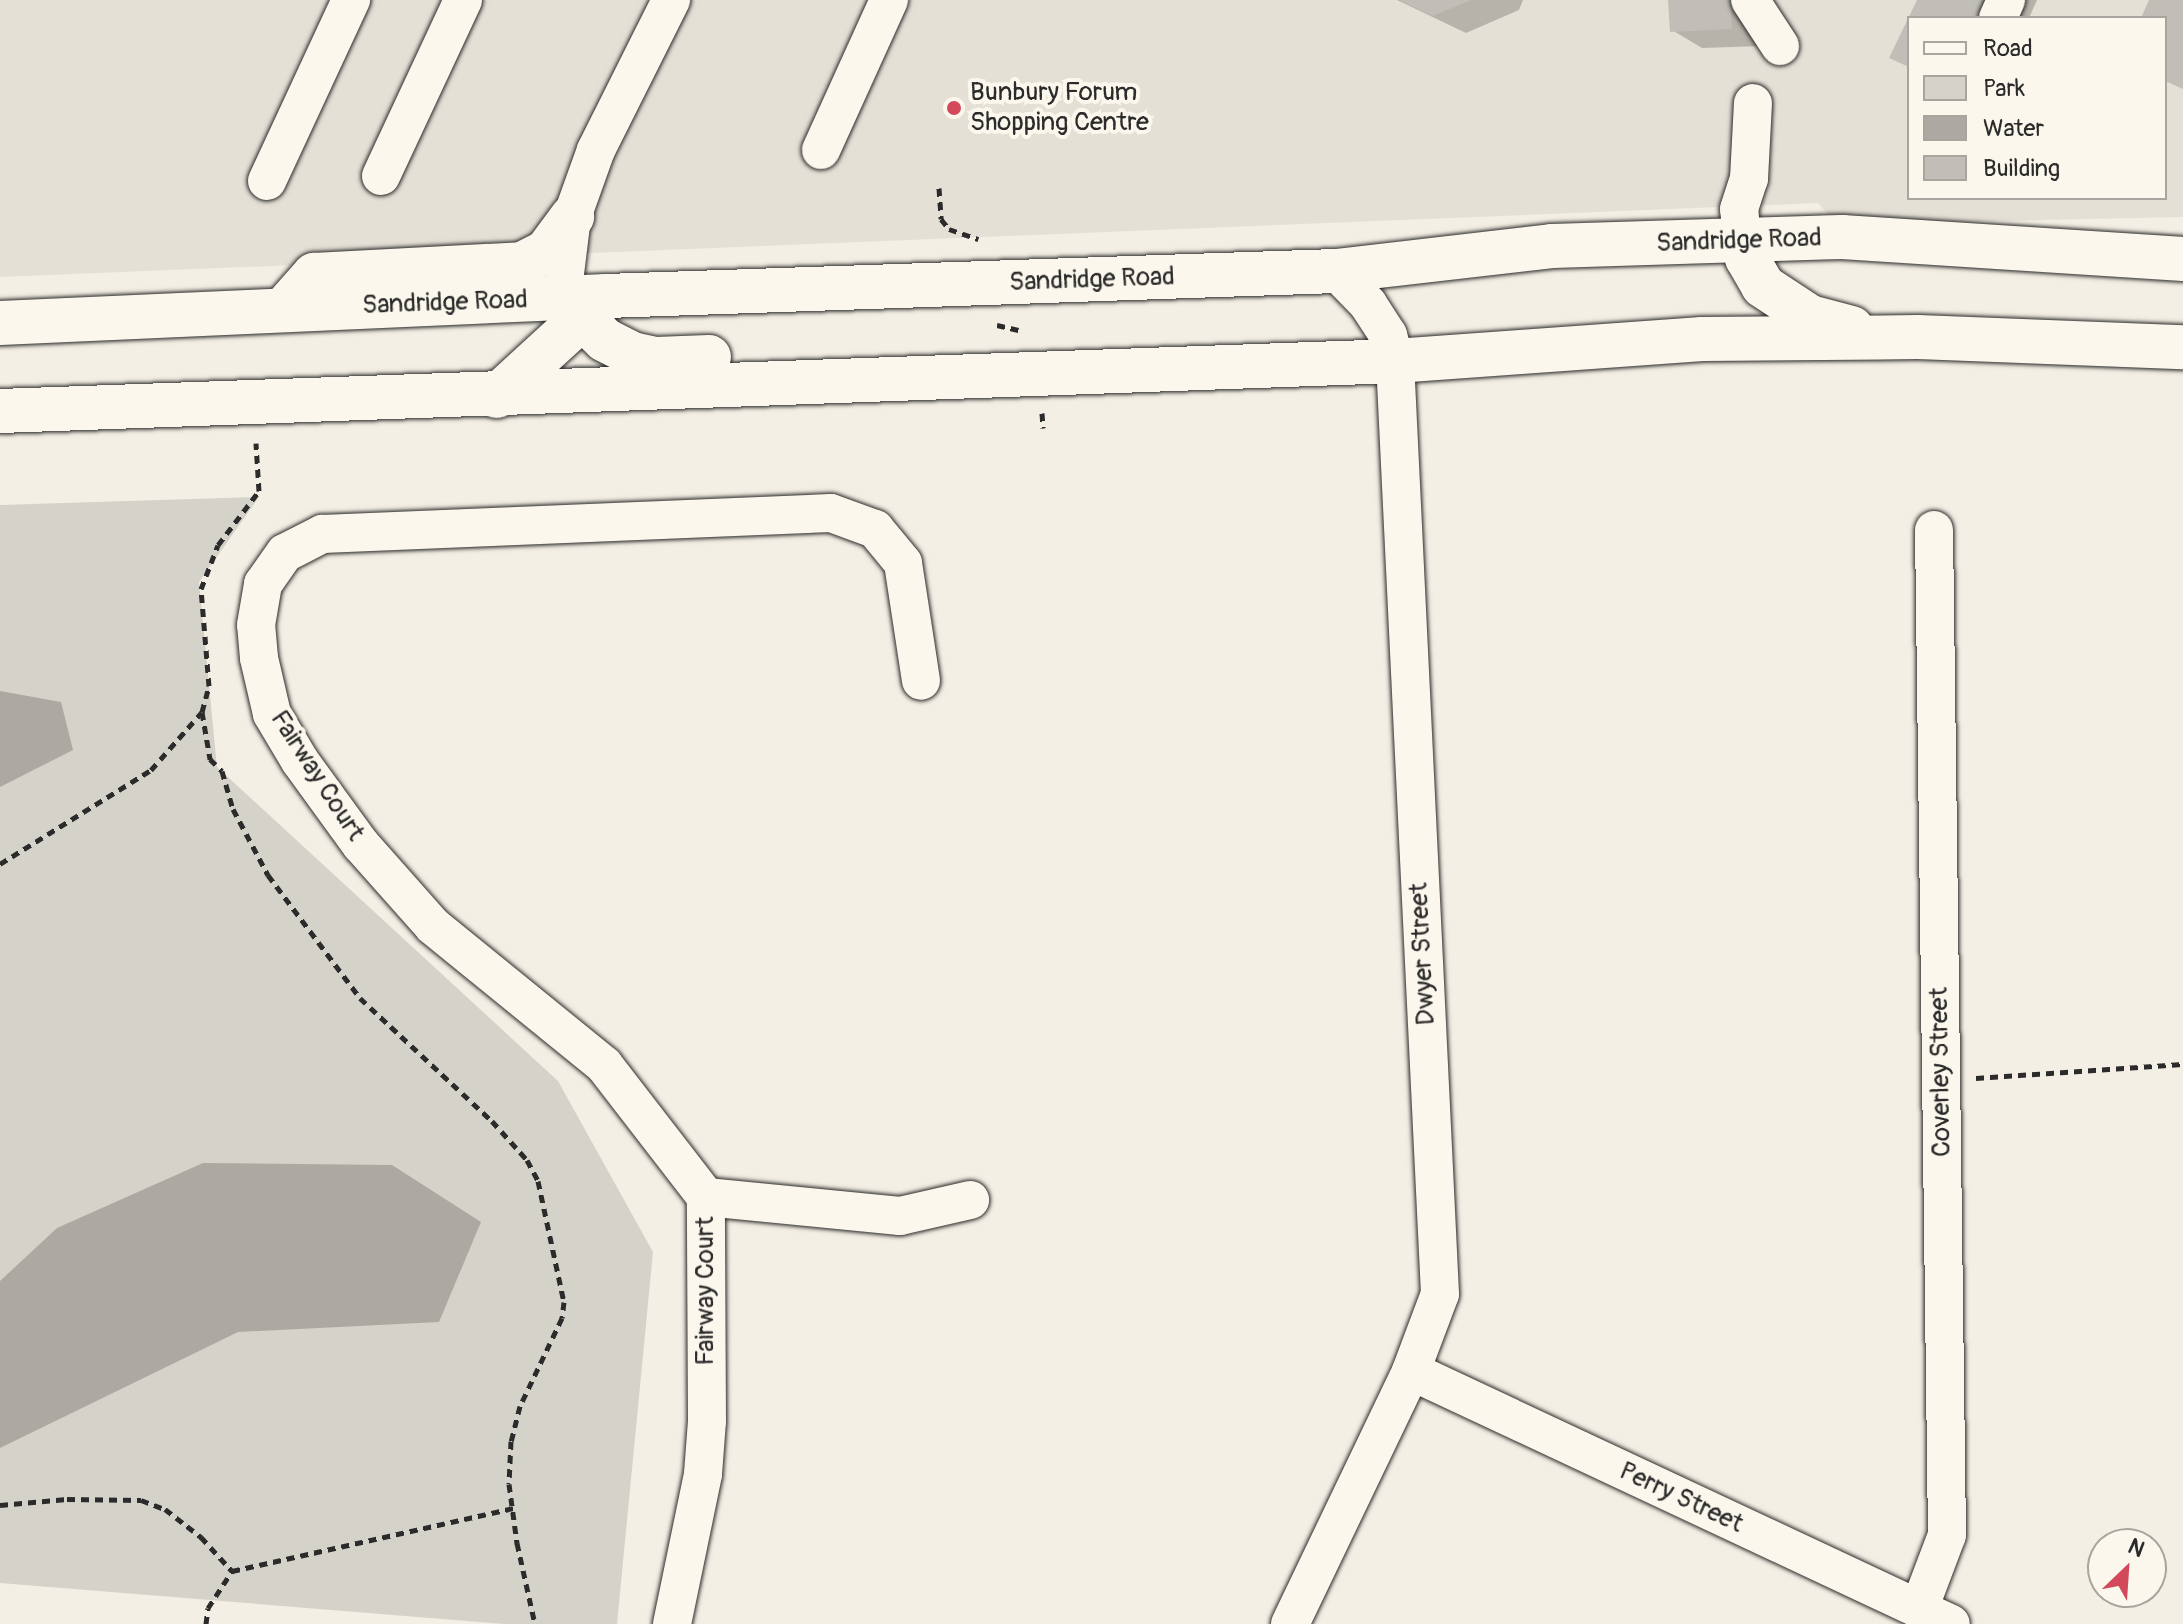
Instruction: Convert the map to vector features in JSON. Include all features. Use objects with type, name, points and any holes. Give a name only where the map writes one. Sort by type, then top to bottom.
[{"type":"main road","points":[[283,310],[314,275],[522,264],[546,252],[572,217]]},
{"type":"main road","points":[[1755,230],[1747,258],[1763,286],[1810,317],[1854,328],[1918,337]]},
{"type":"main road","name":"Sandridge Road","points":[[0,323],[283,310],[583,304],[1336,271],[1552,246],[1755,230],[2183,259]]},
{"type":"main road","points":[[1702,339],[1732,318],[1763,286]]},
{"type":"main road","points":[[497,396],[583,304],[605,340],[632,354],[656,359],[892,352],[976,376]]},
{"type":"main road","points":[[0,411],[497,396],[1395,361],[1702,339],[1918,337],[2183,347]]},
{"type":"street","points":[[267,181],[351,0]]},
{"type":"street","points":[[381,176],[463,0]]},
{"type":"street","points":[[583,304],[572,217],[596,150],[671,0]]},
{"type":"street","points":[[821,150],[889,0]]},
{"type":"street","points":[[1750,0],[1780,46]]},
{"type":"street","points":[[1753,103],[1749,179],[1755,230]]},
{"type":"street","name":"Dwyer Street","points":[[1290,1624],[1411,1371],[1440,1294],[1395,361],[1388,335],[1368,304],[1336,271]]},
{"type":"street","name":"Fairway Court","points":[[672,1624],[704,1461],[706,1197],[604,1065],[433,926],[361,845],[300,761],[272,714],[259,658],[256,625],[263,584],[285,553],[322,534],[831,513],[875,529],[903,563],[921,681]]},
{"type":"street","name":"Coverley Street","points":[[1934,530],[1947,1535],[1935,1617]]},
{"type":"street","points":[[706,1197],[900,1216],[970,1200]]},
{"type":"street","name":"Perry Street","points":[[1411,1371],[1935,1617]]},
{"type":"path","points":[[939,188],[941,219],[949,229],[981,241]]},
{"type":"path","points":[[0,864],[151,770],[202,712],[210,759],[222,771],[225,788],[243,831],[293,910],[360,998],[492,1121],[527,1160],[538,1181],[564,1302],[562,1318],[517,1416],[509,1465],[513,1508],[535,1624]]},
{"type":"path","points":[[1941,1080],[2183,1064]]},
{"type":"path","points":[[0,1505],[67,1499],[141,1500],[165,1509],[201,1537],[232,1571]]},
{"type":"path","points":[[206,1624],[208,1608],[232,1571],[513,1508]]},
{"type":"shaded area","name":"Bunbury Forum Shopping Centre","points":[[0,0],[2183,0],[2183,217],[1852,224],[1831,218],[1818,203],[0,277]]},
{"type":"green space","points":[[259,497],[199,582],[217,767],[558,1081],[653,1252],[617,1624],[504,1624],[0,1583],[0,505]]},
{"type":"water","points":[[0,691],[61,702],[73,750],[0,787]]},
{"type":"water","points":[[203,1163],[392,1165],[481,1222],[439,1322],[238,1332],[0,1448],[0,1281],[57,1228]]},
{"type":"building","points":[[1399,0],[1471,0],[1433,16]]},
{"type":"building","points":[[1668,0],[1730,0],[1732,29],[1670,32]]},
{"type":"building","points":[[1917,0],[1998,0],[1991,16],[1909,16]]},
{"type":"building","points":[[2149,0],[2183,0],[2183,89],[2167,82],[2167,16],[2142,16]]},
{"type":"building","points":[[1907,21],[1907,66],[1889,58]]},
{"type":"place","name":"Bunbury Forum Shopping Centre","points":[[954,108]]}]
